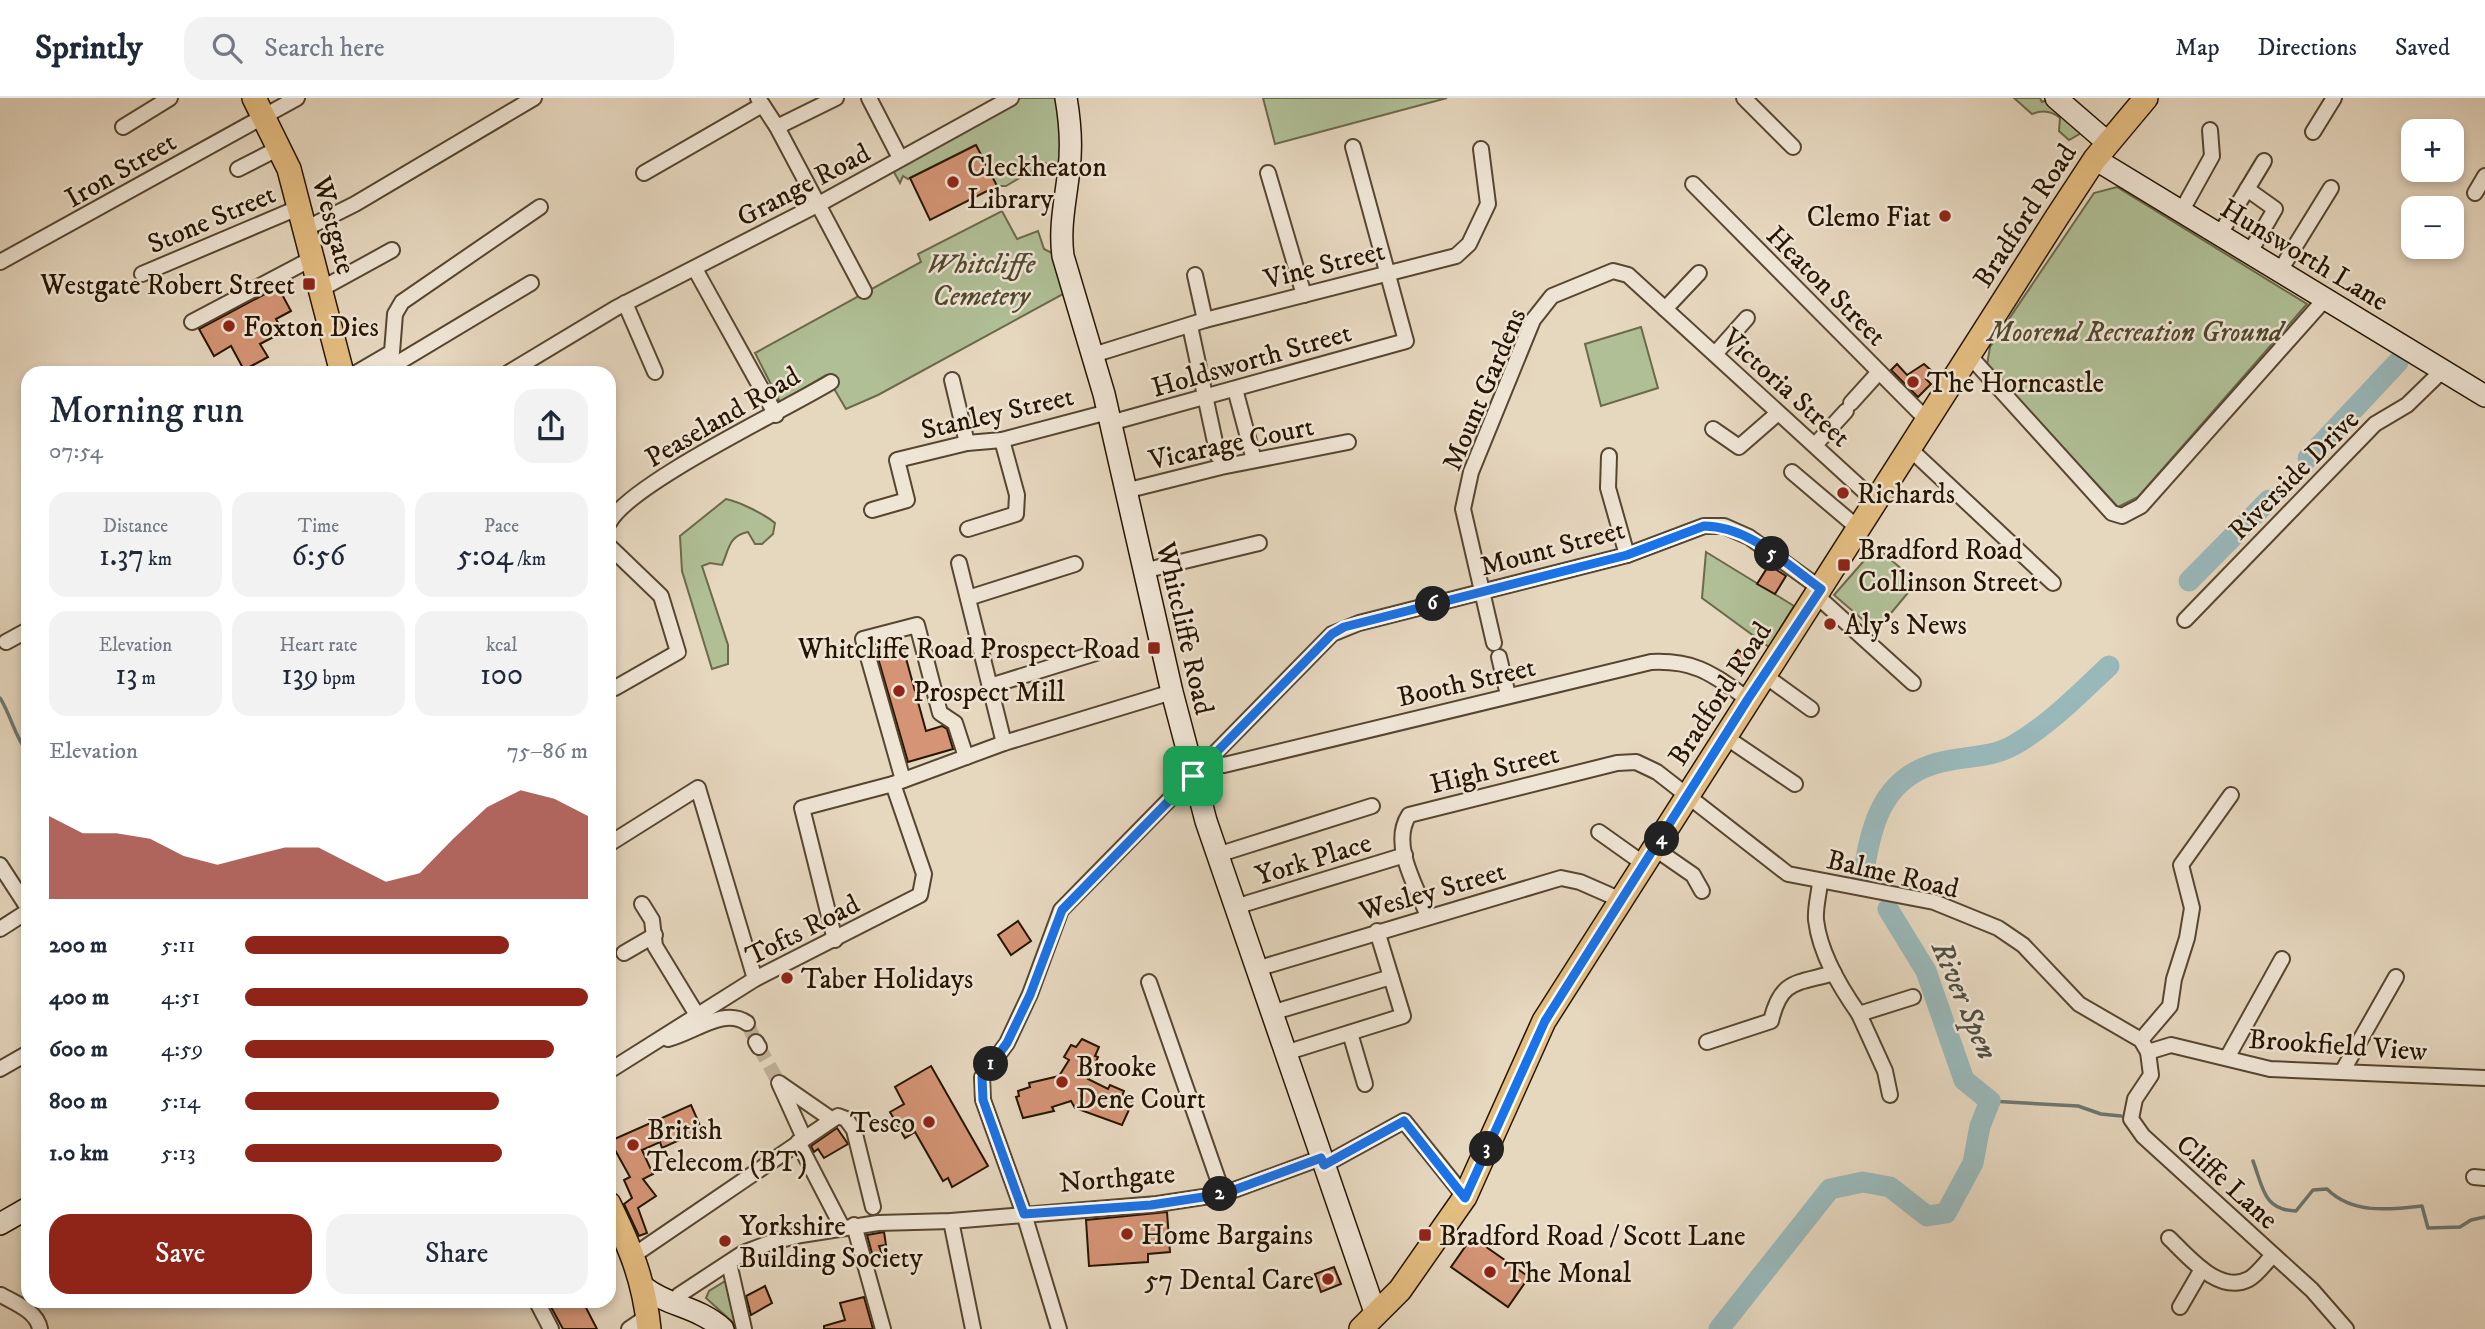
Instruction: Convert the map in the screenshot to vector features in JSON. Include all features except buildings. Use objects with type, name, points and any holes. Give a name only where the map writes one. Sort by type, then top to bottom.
[{"type":"main road","name":"Whitcliffe Road","points":[[1066,98],[1070,125],[1070,167],[1061,239],[1067,271],[1109,418],[1172,692],[1200,769],[1217,855],[1322,1162],[1368,1322]]},
{"type":"main road","name":"Hunsworth Lane","points":[[2056,98],[2101,151],[2181,212],[2281,269],[2485,396]]},
{"type":"main road","name":"Bradford Road","points":[[1368,1322],[1400,1290],[1465,1198],[1545,1021],[1724,736],[1819,593],[1857,528],[1910,449],[1968,354],[2101,151],[2146,98]]},
{"type":"main road","name":"Westgate","points":[[259,107],[289,169],[340,366]]},
{"type":"main road","points":[[0,1224],[21,1212]]},
{"type":"main road","points":[[616,1218],[634,1255],[645,1288],[644,1325]]},
{"type":"main road","points":[[645,1288],[657,1297],[709,1317],[723,1329]]},
{"type":"main road","name":"Northgate","points":[[644,1325],[674,1302]]},
{"type":"street","name":"Iron Street","points":[[0,262],[259,107],[297,98]]},
{"type":"street","name":"Stone Street","points":[[142,274],[302,218],[355,204],[534,98]]},
{"type":"street","points":[[777,127],[836,98]]},
{"type":"street","points":[[869,98],[900,158]]},
{"type":"street","name":"Grange Road","points":[[520,366],[620,306],[819,204],[1011,98]]},
{"type":"street","points":[[1744,98],[1793,147]]},
{"type":"street","points":[[2313,132],[2333,98]]},
{"type":"street","points":[[123,127],[167,99]]},
{"type":"street","points":[[644,173],[760,102],[777,127],[864,291]]},
{"type":"street","points":[[2181,212],[2212,156],[2210,130]]},
{"type":"street","points":[[1353,146],[1388,273]]},
{"type":"street","points":[[238,169],[279,148]]},
{"type":"street","name":"Vine Street","points":[[1093,355],[1205,320],[1455,256],[1469,244],[1488,204],[1481,149]]},
{"type":"street","points":[[2220,234],[2264,161]]},
{"type":"street","points":[[1268,173],[1304,295]]},
{"type":"street","points":[[2475,193],[2485,176]]},
{"type":"street","name":"Heaton Street","points":[[1693,184],[1927,420]]},
{"type":"street","points":[[2281,269],[2331,188]]},
{"type":"street","points":[[2247,189],[2275,209],[2250,252]]},
{"type":"street","points":[[368,366],[392,352],[395,314],[402,302],[540,206]]},
{"type":"street","points":[[321,289],[392,250]]},
{"type":"street","points":[[192,322],[313,258]]},
{"type":"street","points":[[695,269],[776,415]]},
{"type":"street","name":"Mount Gardens","points":[[1508,695],[1463,509],[1471,472],[1533,320],[1552,296],[1613,271],[1628,275],[1665,309]]},
{"type":"street","name":"Holdsworth Street","points":[[1109,418],[1205,397],[1406,341],[1388,273]]},
{"type":"street","points":[[1665,309],[1699,273]]},
{"type":"street","points":[[1195,275],[1205,320]]},
{"type":"street","points":[[393,366],[531,283]]},
{"type":"street","points":[[1968,354],[2112,513],[2122,516],[2141,506],[2326,298]]},
{"type":"street","points":[[620,306],[655,372]]},
{"type":"street","name":"Victoria Street","points":[[1665,309],[1875,501]]},
{"type":"street","points":[[1715,354],[1747,318]]},
{"type":"street","points":[[1190,326],[1219,456]]},
{"type":"street","name":"Riverside Drive","points":[[2185,620],[2375,424],[2407,405],[2442,371]]},
{"type":"street","points":[[1815,445],[1879,372]]},
{"type":"street","points":[[953,380],[967,443]]},
{"type":"street","name":"Peaseland Road","points":[[616,510],[656,480],[831,382]]},
{"type":"street","points":[[1235,389],[1254,460]]},
{"type":"street","points":[[1713,429],[1739,447],[1778,413]]},
{"type":"street","name":"Stanley Street","points":[[872,510],[907,500],[897,460],[967,443],[1002,440],[1109,418]]},
{"type":"street","points":[[968,529],[1016,514],[1017,495],[1002,440]]},
{"type":"street","name":"Vicarage Court","points":[[1125,491],[1254,460],[1348,442]]},
{"type":"street","points":[[1910,449],[2053,583]]},
{"type":"street","points":[[1609,456],[1608,488],[1627,555]]},
{"type":"street","points":[[1792,471],[1857,528]]},
{"type":"street","name":"Mount Street","points":[[1059,1329],[1024,1214],[983,1100],[982,1077],[1007,1043],[1030,995],[1062,910],[1332,634],[1344,627],[1627,555],[1704,526],[1724,526],[1749,537],[1819,593],[1913,683]]},
{"type":"street","points":[[1143,571],[1259,542]]},
{"type":"street","points":[[616,553],[661,596],[678,652],[616,687]]},
{"type":"street","points":[[959,563],[1004,743]]},
{"type":"street","points":[[968,598],[1075,564]]},
{"type":"street","points":[[898,782],[863,639],[917,625],[940,713],[956,723],[966,757]]},
{"type":"street","points":[[6,642],[21,634]]},
{"type":"street","points":[[989,686],[1096,653]]},
{"type":"street","name":"Booth Street","points":[[1200,769],[1651,662],[1676,661],[1705,669],[1748,699]]},
{"type":"street","points":[[1764,675],[1811,709]]},
{"type":"street","points":[[835,940],[802,808],[898,782],[1004,743],[1172,692]]},
{"type":"street","points":[[1724,736],[1795,784]]},
{"type":"street","name":"High Street","points":[[1428,916],[1401,841],[1402,825],[1409,815],[1617,763],[1636,762],[1657,772],[1689,795]]},
{"type":"street","name":"Tofts Road","points":[[616,1066],[755,979],[920,895],[924,874],[898,782]]},
{"type":"street","points":[[616,840],[698,788],[755,979]]},
{"type":"street","name":"Balme Road","points":[[1689,795],[1788,874],[1934,902],[1998,928],[2023,945],[2079,1004],[2145,1046]]},
{"type":"street","points":[[2145,1046],[2170,1006],[2174,979],[2187,938],[2192,908],[2181,864],[2231,795]]},
{"type":"street","points":[[1217,855],[1372,806]]},
{"type":"street","points":[[1599,832],[1693,874],[1702,891]]},
{"type":"street","name":"York Place","points":[[1235,907],[1405,855]]},
{"type":"street","points":[[0,864],[21,898]]},
{"type":"street","name":"Wesley Street","points":[[1256,969],[1561,878],[1580,882],[1621,900]]},
{"type":"street","points":[[1820,882],[1816,919],[1834,973],[1859,1014],[1885,1070],[1890,1095]]},
{"type":"street","points":[[642,904],[652,920],[655,946],[697,1015]]},
{"type":"street","points":[[0,929],[21,914]]},
{"type":"street","points":[[1285,1053],[1403,1016],[1377,931]]},
{"type":"street","points":[[624,953],[655,935]]},
{"type":"street","points":[[2227,1058],[2282,959]]},
{"type":"street","points":[[1707,1042],[1771,1021],[1776,999],[1786,987],[1834,973]]},
{"type":"street","points":[[1271,1013],[1391,977]]},
{"type":"street","points":[[2343,1072],[2396,977]]},
{"type":"street","points":[[1149,982],[1223,1194]]},
{"type":"street","points":[[1859,1014],[1913,997]]},
{"type":"street","points":[[657,1041],[691,1033],[722,1017],[736,1016],[747,1023]]},
{"type":"street","points":[[1350,1033],[1365,1084]]},
{"type":"street","name":"Brookfield View","points":[[2145,1046],[2171,1045],[2270,1069],[2485,1078]]},
{"type":"street","name":"Cliffe Lane","points":[[2145,1046],[2151,1074],[2135,1099],[2131,1119],[2166,1159],[2312,1290],[2346,1329]]},
{"type":"street","points":[[0,1069],[21,1057]]},
{"type":"street","points":[[873,1207],[855,1130],[779,1083],[801,1140],[848,1226],[883,1329]]},
{"type":"street","points":[[634,1255],[801,1140],[839,1119]]},
{"type":"street","name":"Northgate","points":[[674,1302],[678,1295],[729,1263],[772,1242],[848,1226],[951,1221],[1151,1205],[1223,1194],[1322,1162],[1404,1121],[1465,1198]]},
{"type":"street","points":[[951,1221],[973,1329]]},
{"type":"street","points":[[2169,1238],[2202,1269],[2216,1278],[2238,1283],[2251,1278],[2273,1255]]},
{"type":"street","points":[[729,1263],[744,1329]]},
{"type":"street","points":[[2180,1307],[2202,1269]]},
{"type":"street","points":[[1,1295],[21,1306]]},
{"type":"street","points":[[24,1308],[39,1322],[40,1329]]},
{"type":"street","points":[[540,1308],[551,1329]]},
{"type":"green space","points":[[1019,98],[1061,98],[1063,172],[1045,163],[1006,186],[997,186],[975,145],[908,179],[903,176],[900,183],[891,167]]},
{"type":"green space","points":[[1263,98],[1447,98],[1275,144]]},
{"type":"green space","points":[[2014,98],[2040,98],[2042,102],[2049,99],[2061,117],[2071,115],[2083,132],[2069,140],[2059,131],[2060,118],[2047,112],[2032,114]]},
{"type":"green space","name":"Moorend Recreation Ground","points":[[2117,187],[2307,304],[2138,497],[2118,507],[1987,365],[1990,347],[2094,193]]},
{"type":"green space","name":"Whitcliffe Cemetery","points":[[1002,211],[1017,239],[1038,231],[1044,249],[1052,253],[1065,293],[878,395],[846,409],[826,375],[780,402],[755,353],[921,262],[918,254]]},
{"type":"green space","points":[[1641,327],[1658,388],[1601,406],[1585,344]]},
{"type":"green space","points":[[726,499],[752,509],[775,523],[773,534],[762,544],[755,544],[748,532],[741,534],[730,544],[722,565],[710,563],[702,566],[728,645],[728,664],[712,669],[682,571],[680,536]]},
{"type":"green space","points":[[1876,547],[1917,582],[1876,631],[1834,595]]},
{"type":"green space","points":[[1706,552],[1794,606],[1769,647],[1702,598]]},
{"type":"green space","points":[[727,1280],[738,1327],[706,1298],[709,1291]]},
{"type":"waterway","name":"River Spen","points":[[2308,458],[2398,362]]},
{"type":"waterway","name":"River Spen","points":[[2189,581],[2269,500]]},
{"type":"waterway","name":"River Spen","points":[[1863,877],[1874,825],[1880,810],[1900,783],[1931,765],[1994,753],[2014,745],[2052,719],[2109,666]]},
{"type":"waterway","points":[[0,698],[21,742]]},
{"type":"waterway","name":"River Spen","points":[[1719,1329],[1830,1189],[1863,1182],[1890,1187],[1927,1216],[1946,1213],[1973,1163],[1980,1126],[1990,1101],[1964,1080],[1926,971],[1888,909]]},
{"type":"waterway","points":[[1990,1101],[2078,1106],[2101,1114],[2121,1116]]},
{"type":"waterway","points":[[2253,1161],[2266,1195],[2271,1202],[2285,1210],[2296,1211],[2313,1190],[2327,1189],[2348,1203],[2359,1206],[2384,1209],[2422,1206],[2428,1228],[2460,1227],[2471,1220],[2485,1217]]},
{"type":"tunnel","points":[[747,1023],[756,1042]]},
{"type":"tunnel","points":[[759,1047],[779,1083]]},
{"type":"place","name":"Cleckheaton Library","points":[[953,182]]},
{"type":"place","name":"Clemo Fiat","points":[[1945,216]]},
{"type":"place","name":"Westgate Robert Street","points":[[309,284]]},
{"type":"place","name":"Foxton Dies","points":[[229,326]]},
{"type":"place","name":"The Horncastle","points":[[1913,382]]},
{"type":"place","name":"Richards","points":[[1843,493]]},
{"type":"place","name":"Bradford Road Collinson Street","points":[[1844,565]]},
{"type":"place","name":"Aly's News","points":[[1830,624]]},
{"type":"place","name":"Whitcliffe Road Prospect Road","points":[[1154,648]]},
{"type":"place","name":"Prospect Mill","points":[[899,691]]},
{"type":"place","name":"Taber Holidays","points":[[787,978]]},
{"type":"place","name":"Brooke Dene Court","points":[[1062,1082]]},
{"type":"place","name":"Tesco","points":[[929,1122]]},
{"type":"place","name":"British Telecom (BT)","points":[[633,1145]]},
{"type":"place","name":"Home Bargains","points":[[1127,1234]]},
{"type":"place","name":"Bradford Road / Scott Lane","points":[[1425,1235]]},
{"type":"place","name":"Yorkshire Building Society","points":[[725,1241]]},
{"type":"place","name":"The Monal","points":[[1490,1272]]},
{"type":"place","name":"57 Dental Care","points":[[1328,1279]]},
{"type":"route","points":[[1704,526],[1724,526],[1749,537],[1821,589],[1724,736],[1667,832],[1654,848],[1545,1021],[1465,1198],[1404,1121],[1324,1165],[1321,1158],[1223,1194],[1151,1205],[1024,1214],[983,1100],[982,1077],[1007,1043],[1030,995],[1062,910],[1193,776],[1332,634],[1344,627],[1627,555],[1704,526]]}]
